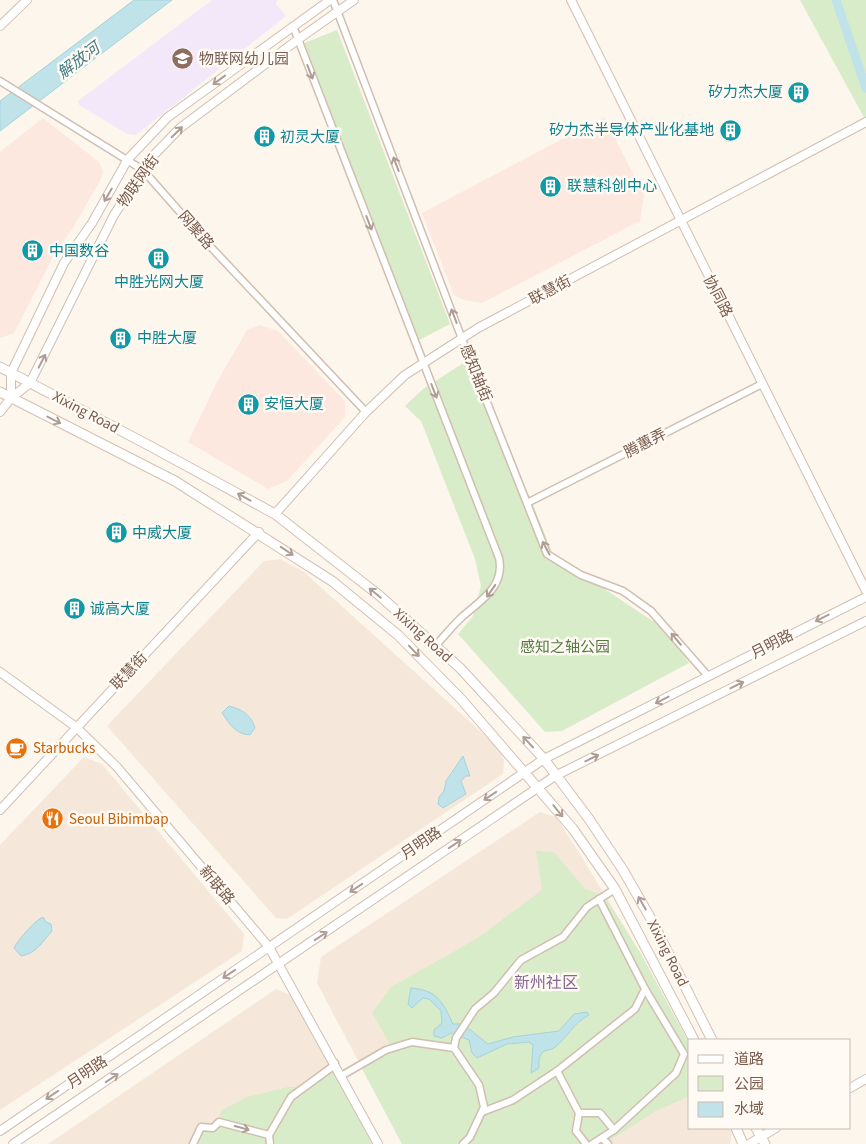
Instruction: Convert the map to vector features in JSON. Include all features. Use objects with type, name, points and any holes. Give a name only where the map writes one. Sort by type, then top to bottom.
[{"type":"main road","name":"Xixing Road","points":[[0,367],[275,514],[380,596],[460,668],[544,759],[589,819],[623,870],[651,919],[711,1039]]},
{"type":"main road","name":"Xixing Road","points":[[0,392],[175,481],[259,532],[332,581],[398,635],[461,699],[573,829],[615,889],[693,1039]]},
{"type":"main road","points":[[736,1129],[743,1144]]},
{"type":"street","points":[[0,26],[27,0]]},
{"type":"street","name":"感知轴街","points":[[331,0],[337,11],[462,339],[547,554],[581,575],[623,591],[651,611],[708,676]]},
{"type":"street","name":"物联网街","points":[[11,398],[11,373],[64,263],[92,223],[128,159],[168,117],[331,0]]},
{"type":"street","name":"物联网街","points":[[0,412],[11,398],[30,383],[114,215],[151,158],[180,128],[298,39],[354,0]]},
{"type":"street","name":"协同路","points":[[571,0],[866,591]]},
{"type":"street","points":[[293,26],[499,558],[501,569],[498,581],[488,596],[462,618],[436,646]]},
{"type":"street","name":"网聚路","points":[[3,82],[144,170],[208,244],[366,412]]},
{"type":"street","name":"联慧街","points":[[275,514],[366,412],[405,376],[462,339],[866,122]]},
{"type":"street","name":"腾蕙弄","points":[[527,503],[762,384]]},
{"type":"street","name":"联慧街","points":[[0,810],[259,532]]},
{"type":"street","name":"月明路","points":[[0,1131],[544,759],[866,596]]},
{"type":"street","name":"月明路","points":[[13,1144],[281,964],[555,776],[866,621]]},
{"type":"street","name":"新联路","points":[[0,672],[76,727],[118,767],[269,947],[281,964],[378,1144]]},
{"type":"street","points":[[463,1144],[470,1138],[484,1107],[479,1085],[454,1048],[456,1038],[465,1022],[475,1009],[494,993],[521,960],[563,937],[587,907],[615,889]]},
{"type":"street","points":[[592,1144],[614,1130],[676,1073],[684,1054],[644,989],[599,899]]},
{"type":"street","points":[[482,1112],[513,1100],[557,1071],[635,1009],[644,989]]},
{"type":"street","points":[[342,1076],[386,1050],[412,1042],[454,1048]]},
{"type":"street","points":[[270,1144],[269,1135],[291,1097],[335,1063]]},
{"type":"street","points":[[557,1071],[579,1113],[576,1131],[586,1144]]},
{"type":"street","points":[[851,1087],[866,1079]]},
{"type":"street","points":[[579,1113],[600,1113],[614,1130]]},
{"type":"street","points":[[193,1144],[200,1127],[213,1128],[219,1122],[269,1135]]},
{"type":"street","points":[[749,1144],[774,1129]]},
{"type":"street","points":[[602,1138],[608,1144]]},
{"type":"shaded area","name":"物联网幼儿园","points":[[212,0],[277,0],[276,4],[286,16],[136,135],[127,134],[79,105],[78,101]]},
{"type":"shaded area","points":[[604,117],[644,195],[640,221],[482,303],[464,300],[454,295],[422,213]]},
{"type":"shaded area","name":"中国数谷","points":[[43,118],[99,162],[103,172],[101,179],[71,231],[56,251],[14,333],[0,338],[0,152]]},
{"type":"shaded area","points":[[260,325],[278,331],[345,401],[345,417],[287,481],[268,489],[188,442],[217,382],[247,330]]},
{"type":"shaded area","points":[[280,559],[304,572],[500,749],[504,761],[503,774],[287,919],[276,918],[107,726],[264,561]]},
{"type":"shaded area","points":[[84,757],[102,764],[244,934],[242,951],[0,1110],[0,845]]},
{"type":"shaded area","points":[[540,812],[556,817],[641,954],[688,1041],[688,1129],[733,1129],[730,1144],[402,1144],[317,983],[321,957]]},
{"type":"shaded area","points":[[276,989],[295,997],[372,1144],[48,1144]]},
{"type":"green space","points":[[800,0],[866,0],[866,121]]},
{"type":"green space","points":[[337,30],[450,324],[419,340],[304,43]]},
{"type":"green space","name":"感知之轴公园","points":[[465,362],[532,502],[553,555],[668,631],[689,663],[562,731],[545,732],[458,634],[473,616],[481,586],[475,559],[421,421],[405,406],[423,389]]},
{"type":"green space","points":[[536,851],[554,852],[585,889],[604,895],[641,954],[688,1041],[688,1097],[656,1111],[604,1144],[402,1144],[360,1065],[392,1048],[372,1013],[391,987],[476,939],[542,890]]},
{"type":"green space","points":[[332,1067],[372,1144],[193,1144],[201,1127],[213,1128],[219,1122],[221,1111],[247,1097],[288,1087],[305,1087]]},
{"type":"water","name":"解放河","points":[[134,0],[172,0],[0,131],[0,101]]},
{"type":"water","points":[[229,706],[242,711],[252,720],[255,728],[250,735],[240,733],[233,728],[222,713]]},
{"type":"water","points":[[463,756],[470,776],[466,776],[461,781],[466,794],[443,808],[438,804],[439,797],[444,791],[446,781]]},
{"type":"water","points":[[43,917],[46,922],[51,924],[52,931],[35,950],[21,956],[14,948],[27,931]]},
{"type":"water","points":[[411,988],[433,994],[446,1009],[453,1024],[463,1024],[488,1044],[513,1037],[559,1031],[574,1014],[587,1012],[589,1015],[578,1022],[554,1048],[541,1054],[539,1068],[531,1073],[533,1045],[529,1042],[507,1044],[477,1058],[472,1053],[469,1040],[451,1033],[442,1038],[434,1036],[434,1030],[442,1023],[441,1011],[429,999],[423,998],[412,1008],[408,1004]]},
{"type":"waterway","points":[[836,0],[866,88]]},
{"type":"place","name":"物联网幼儿园","points":[[183,59]]},
{"type":"place","name":"矽力杰大厦","points":[[799,92]]},
{"type":"place","name":"矽力杰半导体产业化基地","points":[[730,130]]},
{"type":"place","name":"初灵大厦","points":[[264,137]]},
{"type":"place","name":"联慧科创中心","points":[[551,186]]},
{"type":"place","name":"中国数谷","points":[[33,251]]},
{"type":"place","name":"中胜光网大厦","points":[[159,259]]},
{"type":"place","name":"中胜大厦","points":[[121,338]]},
{"type":"place","name":"安恒大厦","points":[[248,404]]},
{"type":"place","name":"中威大厦","points":[[116,533]]},
{"type":"place","name":"诚高大厦","points":[[74,609]]},
{"type":"place","name":"Starbucks","points":[[17,748]]},
{"type":"place","name":"Seoul Bibimbap","points":[[53,819]]},
{"type":"district","name":"新州社区","points":[[546,982]]}]
